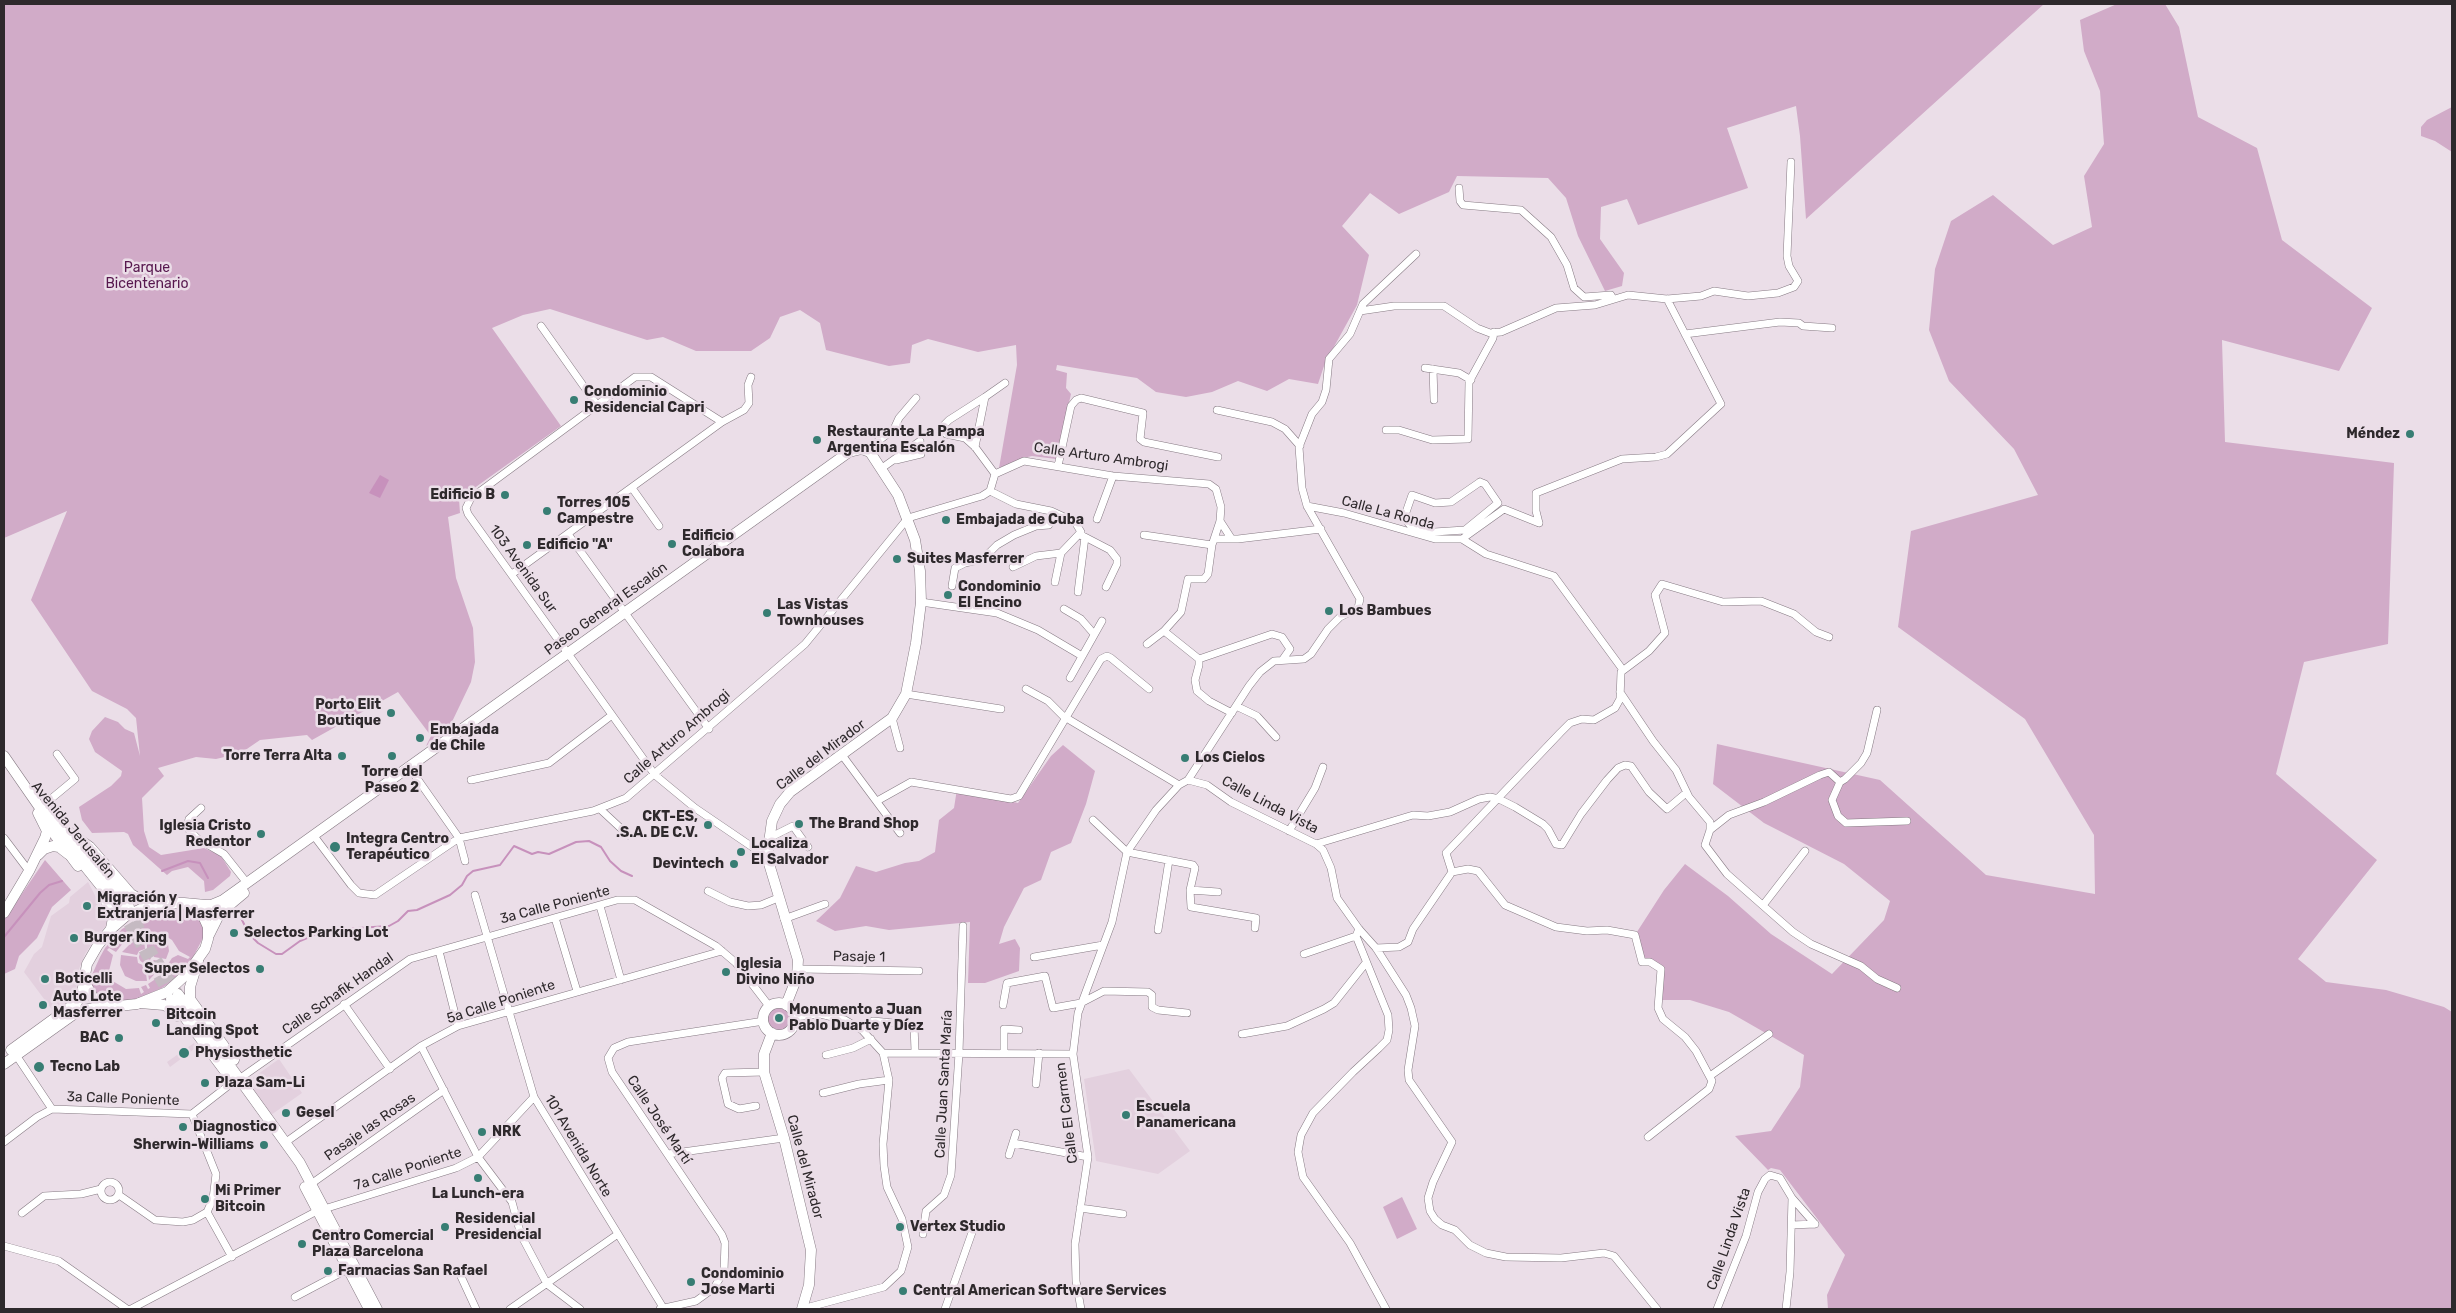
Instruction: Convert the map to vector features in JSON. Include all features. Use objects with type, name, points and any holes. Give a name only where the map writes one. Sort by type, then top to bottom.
[{"type":"street","points":[[1360,311],[1394,306],[1444,306],[1478,328],[1501,332],[1556,308],[1595,305],[1628,295],[1668,299],[1701,296],[1714,291],[1748,296],[1778,293],[1794,287],[1798,281],[1788,266],[1787,256],[1791,162]]},
{"type":"street","points":[[1459,188],[1460,200],[1463,205],[1521,210],[1551,237],[1567,265],[1574,288],[1584,297],[1612,295],[1613,299]]},
{"type":"street","points":[[1127,852],[1147,822],[1179,785],[1188,780],[1260,672],[1274,661],[1304,659],[1311,654],[1328,629],[1340,617],[1358,608],[1360,599],[1307,506],[1302,488],[1300,446],[1312,414],[1322,402],[1326,390],[1330,360],[1350,334],[1363,304],[1416,254]]},
{"type":"street","points":[[1623,670],[1554,576],[1486,554],[1462,539],[1504,509],[1539,523],[1536,511],[1536,493],[1622,459],[1656,457],[1667,454],[1722,404],[1668,299]]},
{"type":"street","points":[[1685,334],[1780,322],[1832,328]]},
{"type":"street","points":[[541,326],[597,404],[633,378],[643,376],[651,378],[722,422]]},
{"type":"street","points":[[1386,430],[1399,430],[1432,440],[1468,438],[1470,411],[1468,391],[1471,380],[1493,338],[1494,332]]},
{"type":"street","points":[[1425,368],[1459,373],[1471,380]]},
{"type":"street","points":[[1433,369],[1434,400]]},
{"type":"street","points":[[512,574],[748,405],[748,385],[751,377]]},
{"type":"street","points":[[908,518],[982,496],[990,491],[995,474],[975,447],[965,438],[946,434],[944,425],[1005,382]]},
{"type":"street","points":[[916,398],[899,418],[894,429],[866,451],[882,468],[908,518],[915,540],[920,572],[921,602],[916,643],[906,694],[1001,710]]},
{"type":"street","points":[[975,447],[984,398]]},
{"type":"street","points":[[1058,466],[1071,406],[1076,400],[1081,398],[1143,413],[1140,440],[1144,442],[1218,457]]},
{"type":"street","name":"103 Avenida Sur","points":[[597,404],[471,498],[466,505],[467,512],[655,775],[695,808],[767,857]]},
{"type":"street","points":[[1217,410],[1272,422],[1285,429],[1300,446]]},
{"type":"street","points":[[882,468],[920,441]]},
{"type":"street","name":"Paseo General Escalón","points":[[209,935],[223,910],[316,838],[849,452],[866,451]]},
{"type":"street","points":[[893,461],[921,454]]},
{"type":"street","name":"Calle Arturo Ambrogi","points":[[995,474],[1024,461],[1113,476],[1208,484],[1216,489],[1219,496],[1220,521],[1213,542],[1208,574],[1204,579],[1188,579],[1181,612],[1164,631]]},
{"type":"street","points":[[1097,519],[1113,476]]},
{"type":"street","points":[[1482,482],[1498,503],[1463,531],[1434,536],[1410,525],[1405,520],[1404,517],[1412,495],[1435,503],[1451,502],[1482,482]]},
{"type":"street","points":[[632,488],[659,526]]},
{"type":"street","points":[[990,491],[1016,504],[1051,511],[1074,522],[1082,536],[1078,592]]},
{"type":"street","name":"Calle La Ronda","points":[[1307,506],[1344,513],[1434,536],[1462,539]]},
{"type":"street","points":[[952,586],[955,568],[965,563],[983,559],[997,545],[1014,535],[1036,526],[1049,525],[1051,511]]},
{"type":"street","name":"Calle Arturo Ambrogi","points":[[316,838],[351,885],[359,893],[368,896],[381,893],[427,858],[459,838],[600,809],[626,798],[655,775],[814,635],[908,518]]},
{"type":"street","points":[[1220,521],[1231,538]]},
{"type":"street","points":[[1144,535],[1213,542],[1231,538],[1321,529]]},
{"type":"street","points":[[568,534],[708,729]]},
{"type":"street","points":[[1013,567],[1036,556],[1061,554],[1082,536]]},
{"type":"street","points":[[1082,536],[1110,550],[1117,559],[1118,564],[1106,587]]},
{"type":"street","points":[[1055,582],[1061,554]]},
{"type":"street","points":[[1452,872],[1446,853],[1570,724],[1582,720],[1594,720],[1615,708],[1620,692],[1620,680],[1623,670],[1648,651],[1665,633],[1655,595],[1662,584],[1723,602],[1761,601],[1794,614],[1816,632],[1829,637]]},
{"type":"street","points":[[921,602],[997,613],[1038,630],[1082,656]]},
{"type":"street","points":[[1064,609],[1082,620],[1094,634]]},
{"type":"street","points":[[1070,678],[1102,620]]},
{"type":"street","points":[[1147,644],[1164,631],[1198,659],[1199,665],[1195,680],[1197,691],[1209,701],[1232,713]]},
{"type":"street","points":[[1198,659],[1272,634],[1282,637],[1290,649],[1284,659]]},
{"type":"street","points":[[877,801],[911,782],[1011,799],[1019,796],[1101,659],[1107,656],[1149,689]]},
{"type":"street","points":[[1026,689],[1048,701],[1066,718],[1179,785]]},
{"type":"street","points":[[1620,692],[1632,707],[1652,741],[1676,770],[1686,793],[1710,822],[1710,830],[1705,845],[1727,874],[1764,904],[1793,932],[1811,944],[1861,966],[1877,979],[1897,988]]},
{"type":"street","name":"Calle del Mirador","points":[[799,969],[798,960],[784,920],[767,857],[769,838],[776,811],[784,798],[892,718],[906,694]]},
{"type":"street","points":[[1236,706],[1258,716],[1276,737]]},
{"type":"street","points":[[1877,710],[1867,753],[1861,763],[1840,782],[1832,800],[1838,816],[1846,823],[1907,821]]},
{"type":"street","points":[[471,780],[549,763],[612,715]]},
{"type":"street","points":[[892,718],[900,748]]},
{"type":"street","points":[[42,812],[76,780],[57,754]]},
{"type":"street","points":[[842,755],[900,834]]},
{"type":"street","name":"Avenida Jerusalén","points":[[4,756],[42,812]]},
{"type":"street","name":"Avenida Jerusalén","points":[[4,765],[42,812],[108,881],[125,909]]},
{"type":"street","points":[[1316,844],[1413,815],[1428,816],[1450,812],[1479,799],[1499,799],[1543,824],[1557,845],[1565,842],[1581,814],[1621,766],[1631,766],[1649,792],[1667,809],[1686,793]]},
{"type":"street","points":[[1289,831],[1315,788],[1323,767]]},
{"type":"street","points":[[411,770],[459,838],[466,861]]},
{"type":"street","points":[[1710,830],[1729,816],[1828,772],[1840,782]]},
{"type":"street","name":"Calle Linda Vista","points":[[1188,780],[1207,785],[1231,802],[1316,844],[1327,855],[1337,898],[1357,933],[1376,948],[1406,995],[1415,1026],[1408,1070],[1409,1080],[1452,1142],[1433,1182],[1428,1198],[1430,1211],[1435,1219],[1442,1225],[1454,1230],[1470,1245],[1486,1253],[1506,1257],[1561,1258],[1604,1253],[1614,1256],[1656,1309]]},
{"type":"street","points":[[201,808],[188,819],[187,826],[189,830],[198,839],[224,854],[247,883]]},
{"type":"street","points":[[600,809],[628,835]]},
{"type":"street","points":[[42,812],[69,854],[110,906],[113,918],[111,929]]},
{"type":"street","points":[[4,913],[30,872],[36,858],[46,830],[42,812]]},
{"type":"street","points":[[42,812],[90,847],[131,894],[145,902],[156,904],[184,903],[203,916],[209,935],[205,949],[198,961],[171,989],[159,997],[140,1004]]},
{"type":"street","points":[[1093,820],[1127,852],[1193,865],[1195,868],[1190,890],[1191,907],[1256,918],[1255,928]]},
{"type":"street","points":[[769,838],[793,826],[808,847]]},
{"type":"street","points":[[4,838],[30,872]]},
{"type":"street","name":"Paseo General Escalón","points":[[184,903],[213,905],[316,838]]},
{"type":"street","points":[[36,858],[44,849],[53,846],[59,847],[69,854]]},
{"type":"street","points":[[1764,904],[1806,851]]},
{"type":"street","name":"Calle El Carmen","points":[[1081,1309],[1076,1281],[1075,1244],[1088,1157],[1073,1054],[1081,1003],[1112,922],[1127,852]]},
{"type":"street","points":[[1158,930],[1169,860]]},
{"type":"street","points":[[1376,948],[1399,947],[1408,942],[1413,929],[1452,872],[1468,868],[1478,871],[1505,905],[1556,927],[1587,931],[1607,930],[1635,935],[1642,962],[1650,962],[1661,969],[1658,1008],[1663,1018],[1685,1037],[1696,1051],[1712,1080],[1709,1088],[1648,1136]]},
{"type":"street","points":[[1190,890],[1218,892]]},
{"type":"street","points":[[708,891],[730,902],[748,906],[761,905],[778,898]]},
{"type":"street","name":"101 Avenida Norte","points":[[475,896],[534,1097],[663,1309]]},
{"type":"street","name":"3a Calle Poniente","points":[[487,936],[617,900],[635,900],[722,951],[736,963],[769,1006]]},
{"type":"street","points":[[4,1055],[76,1002],[82,993],[87,964],[98,945],[111,929],[141,908],[156,904]]},
{"type":"street","points":[[784,920],[825,904]]},
{"type":"street","points":[[600,906],[620,980]]},
{"type":"street","points":[[555,918],[578,991]]},
{"type":"street","name":"Calle Juan Santa María","points":[[923,1234],[926,1211],[944,1195],[951,1175],[959,1053],[963,926]]},
{"type":"street","points":[[1304,954],[1357,933],[1366,964],[1388,1015],[1389,1030],[1386,1040],[1352,1072],[1314,1113],[1301,1135],[1298,1152],[1303,1177],[1350,1243],[1386,1309]]},
{"type":"street","name":"Calle Schafik Handal","points":[[192,1114],[401,963],[487,936]]},
{"type":"street","points":[[1034,957],[1103,945]]},
{"type":"street","points":[[438,951],[458,1026]]},
{"type":"street","name":"5a Calle Poniente","points":[[286,1142],[421,1046],[458,1026],[722,951]]},
{"type":"street","points":[[198,961],[190,987],[190,999],[290,1159],[378,1309]]},
{"type":"street","points":[[1242,1034],[1287,1026],[1324,1009],[1342,994],[1366,964]]},
{"type":"street","points":[[786,1005],[799,969]]},
{"type":"street","name":"Pasaje 1","points":[[799,969],[919,971]]},
{"type":"street","points":[[1003,1005],[1006,983],[1045,976],[1053,1008],[1081,1003],[1104,991],[1148,992],[1152,995],[1152,1007],[1158,1010],[1187,1013]]},
{"type":"street","points":[[84,982],[94,999],[109,1007]]},
{"type":"street","points":[[175,997],[286,1142],[311,1184],[320,1210],[369,1309]]},
{"type":"street","points":[[778,1003],[786,1005],[792,1010],[795,1017],[793,1026],[786,1033],[772,1033],[766,1028],[764,1013],[769,1006],[778,1003]]},
{"type":"street","points":[[4,1064],[77,1012],[87,1009],[140,1004],[170,1008],[220,1074],[226,1080],[239,1079]]},
{"type":"street","points":[[344,1004],[390,1069]]},
{"type":"street","points":[[795,1017],[820,1014],[838,1018],[858,1027],[883,1053],[889,1080],[883,1144],[884,1166],[888,1187],[902,1219],[908,1240],[904,1264],[897,1278],[877,1291],[802,1309]]},
{"type":"street","name":"Calle José Martí","points":[[663,1309],[696,1301],[706,1295],[720,1280],[726,1262],[725,1243],[722,1235],[612,1072],[608,1062],[611,1052],[614,1048],[628,1042],[764,1021]]},
{"type":"street","points":[[874,1021],[914,1025],[915,1051]]},
{"type":"street","points":[[1004,1053],[1004,1029],[1019,1030]]},
{"type":"street","name":"Calle del Mirador","points":[[772,1033],[764,1054],[764,1072],[784,1138],[812,1250],[809,1285],[802,1309]]},
{"type":"street","points":[[1710,1076],[1769,1034]]},
{"type":"street","points":[[826,1055],[853,1048],[871,1039]]},
{"type":"street","points":[[421,1046],[478,1157],[512,1202],[521,1235],[547,1284],[580,1309]]},
{"type":"street","points":[[883,1053],[915,1051],[1073,1054]]},
{"type":"street","points":[[1036,1084],[1039,1053]]},
{"type":"street","points":[[16,1055],[52,1109]]},
{"type":"street","points":[[756,1106],[739,1110],[728,1104],[722,1078],[725,1073],[764,1072]]},
{"type":"street","points":[[823,1094],[859,1084],[889,1080]]},
{"type":"street","name":"Pasaje las Rosas","points":[[311,1184],[444,1090]]},
{"type":"street","name":"7a Calle Poniente","points":[[131,1309],[320,1210],[456,1168],[478,1157],[534,1097]]},
{"type":"street","name":"3a Calle Poniente","points":[[4,1142],[37,1117],[52,1109],[192,1114]]},
{"type":"street","points":[[119,1195],[115,1199],[108,1200],[101,1195],[101,1188],[104,1183],[113,1182],[118,1186],[119,1195],[155,1220],[183,1222],[193,1220],[207,1212],[213,1199],[216,1174],[192,1114]]},
{"type":"street","points":[[1009,1155],[1016,1133]]},
{"type":"street","points":[[668,1154],[784,1138]]},
{"type":"street","points":[[1012,1143],[1088,1157]]},
{"type":"street","name":"Calle Linda Vista","points":[[1717,1309],[1746,1236],[1758,1192],[1765,1179],[1770,1175],[1780,1178],[1792,1198]]},
{"type":"street","points":[[22,1213],[44,1196],[81,1194],[101,1188]]},
{"type":"street","points":[[1792,1198],[1815,1224],[1792,1224]]},
{"type":"street","points":[[1786,1309],[1792,1198]]},
{"type":"street","points":[[1080,1208],[1122,1214]]},
{"type":"street","points":[[207,1212],[232,1257]]},
{"type":"street","points":[[945,1309],[974,1224]]},
{"type":"street","points":[[510,1309],[618,1234]]},
{"type":"street","points":[[4,1246],[58,1261],[127,1309]]},
{"type":"street","points":[[295,1297],[348,1269]]},
{"type":"street","points":[[458,1270],[476,1309]]},
{"type":"shaded area","points":[[380,475],[389,480],[380,498],[369,493]]},
{"type":"shaded area","points":[[88,882],[108,920],[108,924],[98,934],[85,954],[77,974],[76,996],[53,1011],[24,972],[34,954],[42,947],[51,916],[69,903],[70,897]]},
{"type":"shaded area","name":"Physiosthetic","points":[[194,1043],[197,1047],[170,1067],[167,1062]]},
{"type":"shaded area","points":[[279,1059],[302,1093],[271,1115],[247,1082]]},
{"type":"shaded area","name":"Escuela Panamericana","points":[[1129,1069],[1190,1151],[1158,1174],[1096,1161],[1084,1079]]},
{"type":"green space","name":"Parque Bicentenario","points":[[4,4],[2044,4],[1806,219],[1796,106],[1727,128],[1748,188],[1638,225],[1627,199],[1601,207],[1600,239],[1624,273],[1622,286],[1605,291],[1578,236],[1566,198],[1548,178],[1457,176],[1449,192],[1399,214],[1370,193],[1342,226],[1369,255],[1357,305],[1325,363],[1318,384],[1289,379],[1267,391],[1238,381],[1212,392],[1186,397],[1156,392],[1137,378],[1057,365],[1056,370],[1067,373],[1066,388],[1071,394],[1056,459],[1032,456],[999,468],[1017,365],[1016,345],[978,352],[928,339],[912,345],[910,363],[889,366],[826,350],[820,323],[800,310],[780,317],[770,338],[751,351],[696,351],[663,337],[647,340],[550,309],[523,315],[492,328],[561,426],[459,499],[460,513],[448,517],[456,578],[473,628],[475,662],[471,682],[450,726],[452,727],[426,746],[431,736],[398,692],[312,740],[307,735],[260,740],[241,753],[216,759],[196,757],[158,768],[164,776],[142,798],[144,831],[149,847],[161,855],[204,848],[221,856],[231,872],[230,876],[213,890],[205,892],[204,881],[188,867],[172,871],[167,875],[133,845],[128,834],[124,832],[92,833],[82,820],[79,807],[111,786],[121,776],[122,771],[95,752],[89,739],[92,731],[105,717],[118,722],[125,729],[134,733],[140,756],[136,718],[127,709],[92,691],[31,600],[67,511],[4,538]]},
{"type":"green space","points":[[2117,4],[2165,4],[2179,27],[2198,117],[2257,148],[2282,240],[2372,308],[2339,371],[2222,340],[2225,442],[2394,463],[2388,644],[2304,662],[2276,774],[2377,860],[2298,959],[2326,982],[2386,990],[2444,1007],[2452,1012],[2452,1309],[1828,1309],[1827,1295],[1845,1255],[1780,1170],[1771,1168],[1768,1170],[1735,1136],[1771,1131],[1800,1087],[1804,1055],[1729,1012],[1690,1000],[1659,1000],[1661,969],[1642,962],[1635,935],[1664,890],[1685,864],[1728,896],[1771,934],[1832,974],[1884,920],[1890,901],[1844,864],[1764,823],[1713,784],[1717,744],[1880,780],[1986,875],[2095,894],[2094,835],[2025,719],[1898,627],[1911,531],[2038,495],[2014,449],[1949,381],[1929,330],[1935,269],[1951,221],[1993,195],[2053,245],[2092,227],[2084,176],[2104,144],[2100,91],[2084,51],[2080,20]]},
{"type":"green space","points":[[2452,107],[2452,152],[2435,141],[2421,136],[2421,127],[2427,120]]},
{"type":"green space","points":[[1063,745],[1095,771],[1086,804],[1071,843],[1051,852],[1041,880],[1024,888],[1004,927],[999,944],[1015,939],[1020,948],[1019,971],[985,983],[968,983],[970,922],[889,930],[866,926],[835,931],[816,921],[840,898],[856,866],[876,872],[905,863],[919,861],[935,852],[939,820],[954,808],[957,789],[1018,803],[1051,756]]},
{"type":"green space","points":[[45,860],[71,890],[52,907],[37,938],[19,956],[15,969],[4,974],[4,920]]},
{"type":"green space","points":[[184,909],[198,915],[204,927],[204,936],[189,965],[174,980],[162,988],[133,1001],[103,1001],[91,989],[91,977],[100,957],[105,948],[122,929],[152,912]],"holes":[[[137,931],[139,935],[152,933],[164,935],[172,940],[179,951],[190,957],[188,959],[178,955],[172,958],[160,976],[148,984],[150,988],[148,989],[146,985],[141,987],[144,992],[141,994],[139,988],[126,989],[111,980],[109,971],[113,955],[107,950],[109,948],[116,952],[123,943],[137,936],[135,932]]]},
{"type":"green space","points":[[151,938],[162,940],[168,944],[169,951],[166,959],[154,957],[152,950],[147,949],[147,940]]},
{"type":"green space","points":[[144,940],[145,949],[139,951],[137,955],[122,952],[131,943]]},
{"type":"green space","points":[[143,951],[147,951],[151,957],[147,963],[143,963],[139,959],[139,955]]},
{"type":"green space","points":[[121,955],[137,957],[138,963],[145,966],[147,981],[136,981],[125,976],[120,965]]},
{"type":"green space","points":[[154,960],[164,962],[164,964],[149,980],[147,966]]},
{"type":"green space","points":[[779,1006],[788,1010],[792,1019],[788,1028],[779,1032],[770,1028],[766,1019],[770,1010]]},
{"type":"green space","points":[[1402,1197],[1417,1229],[1397,1239],[1383,1207]]},
{"type":"waterway","points":[[241,918],[249,934],[258,943],[276,954],[282,954],[300,941],[326,930],[389,926],[398,921],[408,911],[417,910],[450,895],[462,885],[467,876],[473,871],[500,865],[514,846],[532,854],[538,852],[549,854],[576,842],[589,841],[601,847],[610,861],[621,871],[632,876]]},
{"type":"waterway","points":[[162,871],[188,861],[200,863],[208,878]]},
{"type":"waterway","points":[[4,937],[40,893],[49,885],[62,881]]},
{"type":"tunnel","points":[[129,907],[150,949],[178,993]]},
{"type":"tunnel","points":[[121,911],[171,999]]},
{"type":"place","name":"Condominio Residencial Capri","points":[[574,400]]},
{"type":"place","name":"Méndez","points":[[2410,434]]},
{"type":"place","name":"Restaurante La Pampa Argentina Escalón","points":[[817,440]]},
{"type":"place","name":"Edificio B","points":[[505,495]]},
{"type":"place","name":"Torres 105 Campestre","points":[[547,511]]},
{"type":"place","name":"Embajada de Cuba","points":[[946,520]]},
{"type":"place","name":"Edificio Colabora","points":[[672,544]]},
{"type":"place","name":"Edificio \"A\"","points":[[527,545]]},
{"type":"place","name":"Suites Masferrer","points":[[897,559]]},
{"type":"place","name":"Condominio El Encino","points":[[948,595]]},
{"type":"place","name":"Los Bambues","points":[[1329,611]]},
{"type":"place","name":"Las Vistas Townhouses","points":[[767,613]]},
{"type":"place","name":"Porto Elit Boutique","points":[[391,713]]},
{"type":"place","name":"Embajada de Chile","points":[[420,738]]},
{"type":"place","name":"Torre Terra Alta","points":[[342,756]]},
{"type":"place","name":"Torre del Paseo 2","points":[[392,756]]},
{"type":"place","name":"Los Cielos","points":[[1185,758]]},
{"type":"place","name":"The Brand Shop","points":[[799,824]]},
{"type":"place","name":"CKT-ES, .S.A. DE C.V.","points":[[708,825]]},
{"type":"place","name":"Iglesia Cristo Redentor","points":[[261,834]]},
{"type":"place","name":"Integra Centro Terapéutico","points":[[335,847]]},
{"type":"place","name":"Localiza El Salvador","points":[[741,852]]},
{"type":"place","name":"Devintech","points":[[734,864]]},
{"type":"place","name":"Migración y Extranjería | Masferrer","points":[[87,906]]},
{"type":"place","name":"Selectos Parking Lot","points":[[234,933]]},
{"type":"place","name":"Burger King","points":[[74,938]]},
{"type":"place","name":"Super Selectos","points":[[260,969]]},
{"type":"place","name":"Iglesia Divino Niño","points":[[726,972]]},
{"type":"place","name":"Boticelli","points":[[45,979]]},
{"type":"place","name":"Auto Lote Masferrer","points":[[43,1005]]},
{"type":"place","name":"Monumento a Juan Pablo Duarte y Díez","points":[[779,1018]]},
{"type":"place","name":"Bitcoin Landing Spot","points":[[156,1023]]},
{"type":"place","name":"BAC","points":[[119,1038]]},
{"type":"place","name":"Physiosthetic","points":[[184,1053]]},
{"type":"place","name":"Tecno Lab","points":[[39,1067]]},
{"type":"place","name":"Plaza Sam-Li","points":[[205,1083]]},
{"type":"place","name":"Gesel","points":[[286,1113]]},
{"type":"place","name":"Escuela Panamericana","points":[[1126,1115]]},
{"type":"place","name":"Diagnostico","points":[[183,1127]]},
{"type":"place","name":"NRK","points":[[482,1132]]},
{"type":"place","name":"Sherwin-Williams","points":[[264,1145]]},
{"type":"place","name":"La Lunch-era","points":[[478,1178]]},
{"type":"place","name":"Mi Primer Bitcoin","points":[[205,1199]]},
{"type":"place","name":"Residencial Presidencial","points":[[445,1227]]},
{"type":"place","name":"Vertex Studio","points":[[900,1227]]},
{"type":"place","name":"Centro Comercial Plaza Barcelona","points":[[302,1244]]},
{"type":"place","name":"Farmacias San Rafael","points":[[328,1271]]},
{"type":"place","name":"Condominio Jose Marti","points":[[691,1282]]},
{"type":"place","name":"Central American Software Services","points":[[903,1291]]}]
